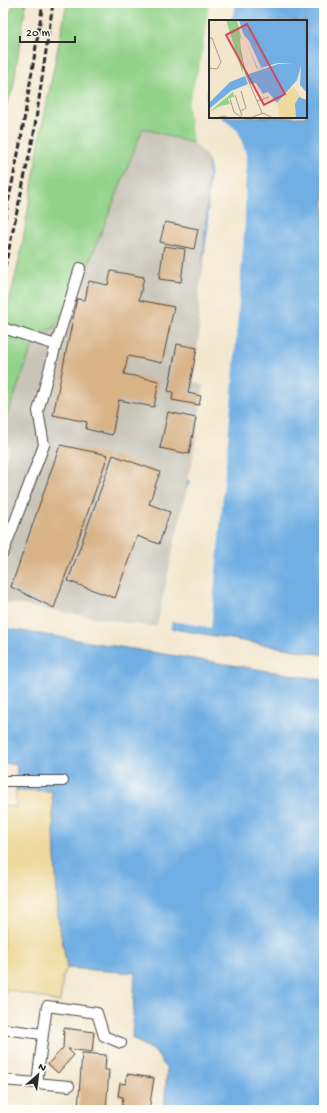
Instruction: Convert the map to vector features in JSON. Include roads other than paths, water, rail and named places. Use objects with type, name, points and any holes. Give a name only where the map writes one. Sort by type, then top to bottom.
[{"type":"lane","points":[[3,553],[44,445],[38,411],[56,345],[80,268]]},
{"type":"lane","points":[[3,328],[56,345]]},
{"type":"lane","points":[[3,781],[63,781]]},
{"type":"lane","points":[[37,1083],[47,1006],[97,1013],[104,1036],[121,1042]]},
{"type":"lane","points":[[3,1029],[43,1034]]},
{"type":"lane","points":[[3,1080],[68,1086]]},
{"type":"water","points":[[211,3],[324,3],[324,655],[157,626],[181,518],[206,385],[201,337],[201,287],[208,197],[209,159],[195,143],[204,57]]},
{"type":"water","points":[[3,628],[324,680],[324,1110],[164,1110],[167,1069],[155,1052],[132,1038],[135,973],[67,968],[58,917],[52,791],[16,790],[17,765],[3,763]]},
{"type":"railway","points":[[3,228],[21,139],[43,3]]},
{"type":"railway","points":[[3,276],[34,133],[53,3]]}]
